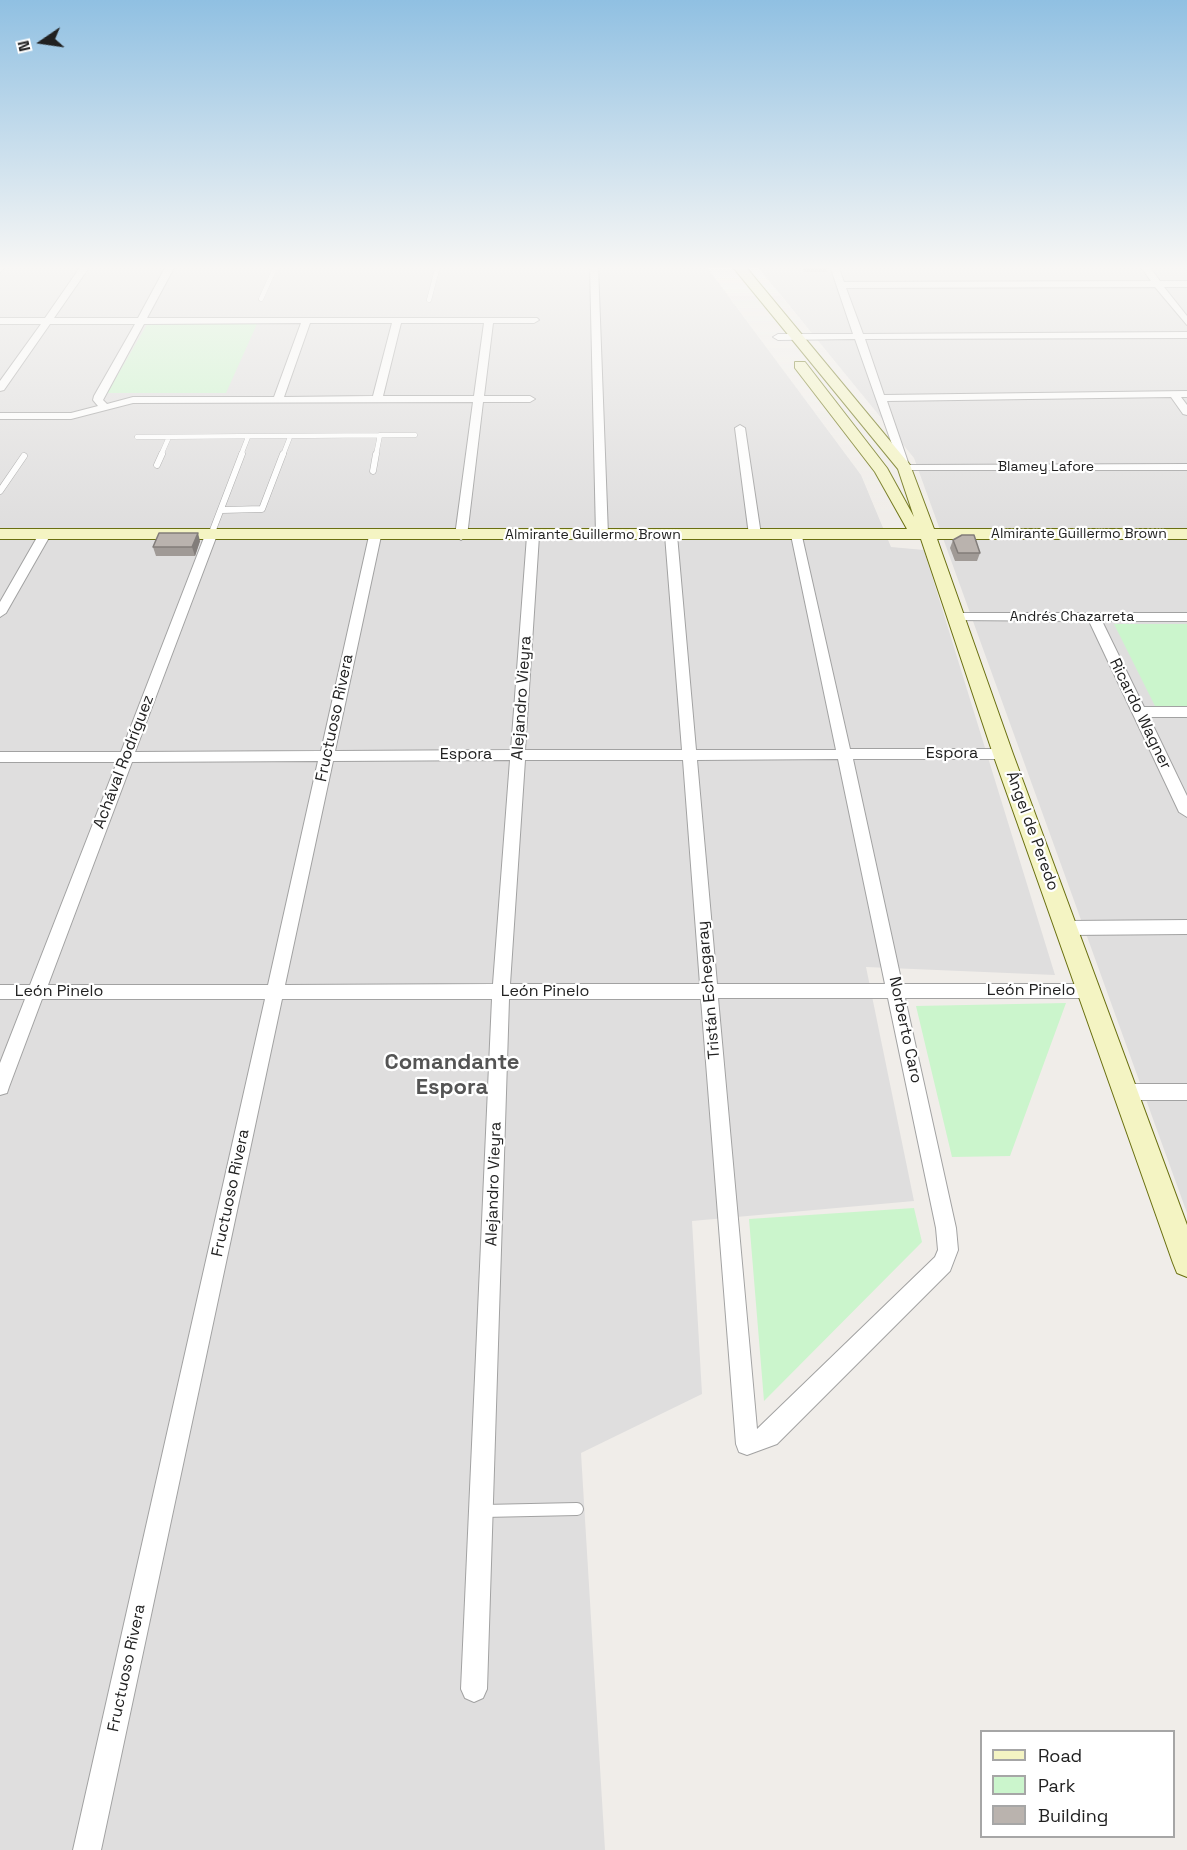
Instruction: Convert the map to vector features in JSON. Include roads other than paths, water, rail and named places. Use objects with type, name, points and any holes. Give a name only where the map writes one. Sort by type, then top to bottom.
[{"type":"main road","points":[[798,352],[882,471],[909,523],[930,535]]},
{"type":"main road","points":[[801,352],[904,468]]},
{"type":"main road","name":"Ángel de Peredo","points":[[904,468],[930,535],[1003,754],[1068,928],[1187,1263]]},
{"type":"main road","name":"Almirante Guillermo Brown","points":[[0,534],[532,536],[1187,534]]},
{"type":"street","points":[[0,388],[25,352]]},
{"type":"street","points":[[103,406],[98,400],[99,396],[123,352]]},
{"type":"street","points":[[278,400],[295,352]]},
{"type":"street","points":[[377,400],[389,352]]},
{"type":"street","points":[[461,536],[485,352]]},
{"type":"street","points":[[597,352],[603,535]]},
{"type":"street","name":"Ángel de Peredo","points":[[866,352],[904,468]]},
{"type":"street","points":[[1174,394],[1187,412]]},
{"type":"street","points":[[880,398],[1187,394]]},
{"type":"street","points":[[0,416],[70,416],[133,400],[530,399]]},
{"type":"street","points":[[740,428],[755,535]]},
{"type":"street","name":"Blamey Lafore","points":[[904,468],[1187,467]]},
{"type":"street","points":[[0,613],[45,534]]},
{"type":"street","name":"Achával Rodríguez","points":[[0,1087],[211,535]]},
{"type":"street","name":"Tristán Echegaray","points":[[671,535],[687,755],[747,1444]]},
{"type":"street","name":"Norberto Caro","points":[[747,1444],[769,1436],[944,1264],[948,1250],[946,1228],[897,991],[843,754],[797,535]]},
{"type":"street","name":"Fructuoso Rivera","points":[[87,1850],[375,536]]},
{"type":"street","name":"Alejandro Vieyra","points":[[474,1689],[501,992],[532,536]]},
{"type":"street","name":"Andrés Chazarreta","points":[[957,617],[1187,617]]},
{"type":"street","name":"Ricardo Wagner","points":[[1094,617],[1187,812]]},
{"type":"street","points":[[1139,712],[1187,712]]},
{"type":"street","name":"Espora","points":[[0,757],[1003,754]]},
{"type":"street","points":[[1068,928],[1187,927]]},
{"type":"street","name":"León Pinelo","points":[[0,992],[1090,991]]},
{"type":"street","points":[[1126,1092],[1187,1092]]},
{"type":"lane","points":[[373,471],[380,435]]},
{"type":"lane","points":[[137,437],[415,435]]},
{"type":"lane","points":[[222,510],[262,509],[290,436]]},
{"type":"lane","points":[[157,465],[169,437]]},
{"type":"lane","name":"Achával Rodríguez","points":[[211,535],[248,437]]},
{"type":"lane","points":[[0,490],[24,456]]},
{"type":"lane","points":[[480,1511],[577,1509]]},
{"type":"district","name":"Comandante Espora","points":[[452,1076]]}]
